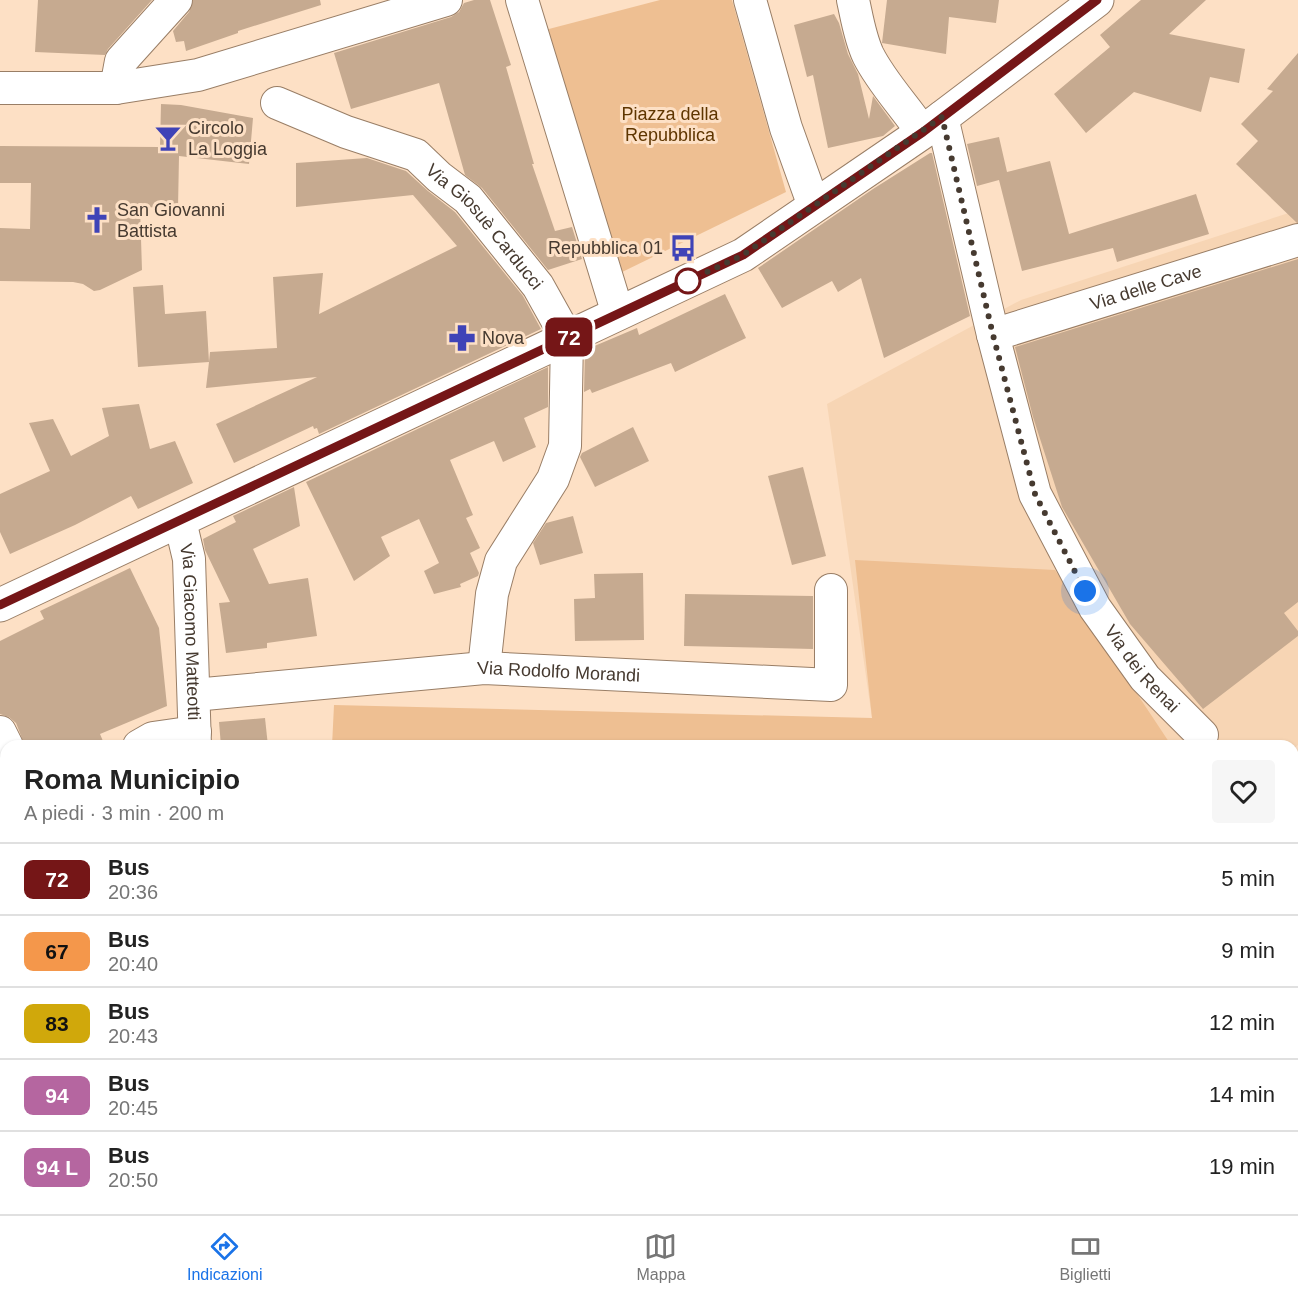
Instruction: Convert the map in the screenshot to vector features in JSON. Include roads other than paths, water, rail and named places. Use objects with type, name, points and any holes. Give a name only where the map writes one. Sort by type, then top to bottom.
[{"type":"main road","points":[[0,605],[743,255],[814,206],[928,119],[1096,0]]},
{"type":"street","points":[[116,88],[121,61],[177,0]]},
{"type":"street","points":[[0,88],[116,88],[206,73],[447,0]]},
{"type":"street","points":[[522,0],[618,314]]},
{"type":"street","points":[[853,0],[860,32],[868,54],[881,78],[928,119]]},
{"type":"street","points":[[756,1],[786,128],[814,206]]},
{"type":"street","name":"Via Giosuè Carducci","points":[[277,103],[346,132],[416,155],[468,199],[538,286],[567,338]]},
{"type":"street","name":"Via dei Renai","points":[[928,119],[993,335],[1035,494],[1101,617],[1145,678],[1202,735]]},
{"type":"street","name":"Via delle Cave","points":[[993,335],[1298,240]]},
{"type":"street","points":[[484,668],[492,594],[501,561],[553,479],[565,446],[567,338]]},
{"type":"street","name":"Via Giacomo Matteotti","points":[[180,521],[189,560],[195,739]]},
{"type":"street","name":"Via Rodolfo Morandi","points":[[194,695],[484,668],[831,685],[831,590]]},
{"type":"street","points":[[150,740],[153,738],[195,739]]},
{"type":"place","name":"Circolo La Loggia","points":[[168,138]]},
{"type":"place","name":"San Giovanni Battista","points":[[97,220]]},
{"type":"place","name":"Repubblica 01","points":[[683,248]]},
{"type":"place","name":"Nova","points":[[462,338]]},
{"type":"park label","name":"Piazza della Repubblica","points":[[670,124]]}]
